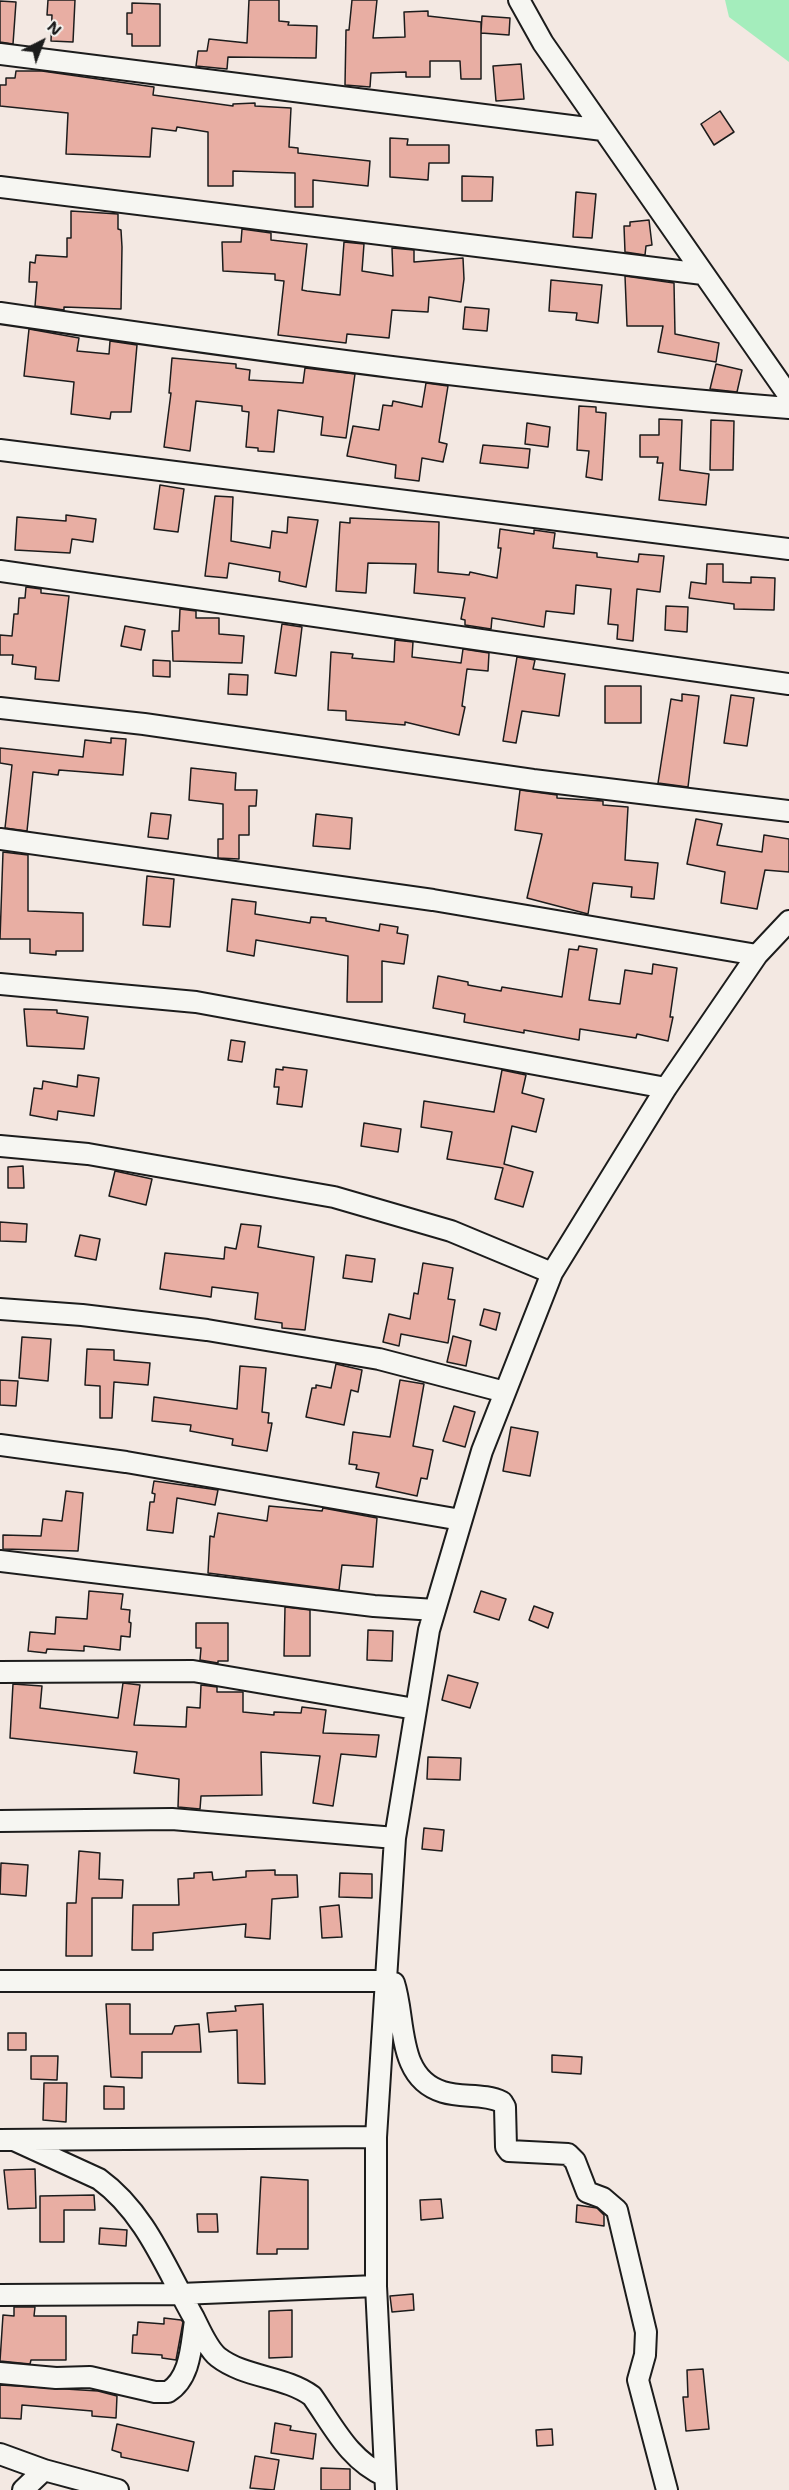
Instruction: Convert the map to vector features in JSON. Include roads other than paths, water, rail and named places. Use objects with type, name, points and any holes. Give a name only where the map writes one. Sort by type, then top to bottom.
[{"type":"street","points":[[519,0],[543,43],[789,396]]},
{"type":"street","points":[[0,54],[603,130]]},
{"type":"street","points":[[0,187],[703,274]]},
{"type":"street","points":[[0,313],[281,354],[645,398],[789,408]]},
{"type":"street","points":[[0,450],[789,549]]},
{"type":"street","points":[[0,570],[789,684]]},
{"type":"street","points":[[0,708],[144,724],[533,780],[789,811]]},
{"type":"street","points":[[0,840],[433,900],[757,955]]},
{"type":"street","points":[[385,2483],[376,2286],[376,2137],[384,1981],[392,1923],[395,1838],[415,1709],[435,1610],[482,1451],[552,1273],[666,1089],[757,955],[789,921]]},
{"type":"street","points":[[0,984],[196,1002],[666,1089]]},
{"type":"street","points":[[0,1146],[88,1154],[334,1197],[452,1231],[552,1273]]},
{"type":"street","points":[[0,1309],[82,1315],[207,1330],[379,1359],[505,1392]]},
{"type":"street","points":[[0,1445],[126,1462],[461,1520]]},
{"type":"street","points":[[0,1561],[374,1606],[435,1610]]},
{"type":"street","points":[[0,1672],[193,1671],[415,1709]]},
{"type":"street","points":[[0,1821],[172,1820],[395,1838]]},
{"type":"street","points":[[0,1981],[392,1982],[395,1986],[406,2052],[417,2073],[442,2092],[502,2102],[505,2107],[506,2147],[509,2151],[568,2154],[575,2160],[587,2192],[603,2198],[617,2210],[646,2332],[645,2355],[638,2380],[667,2490]]},
{"type":"street","points":[[8,2140],[376,2137]]},
{"type":"street","points":[[8,2140],[99,2179],[109,2186],[148,2232],[195,2321],[218,2357],[261,2377],[304,2390],[312,2396],[344,2445],[366,2468],[385,2483]]},
{"type":"street","points":[[0,2295],[180,2294],[376,2286]]},
{"type":"street","points":[[0,2373],[56,2378],[90,2377],[155,2392],[168,2392],[182,2379],[189,2362],[195,2321]]},
{"type":"street","points":[[0,2454],[44,2470],[118,2490]]},
{"type":"street","points":[[23,2490],[44,2470]]}]
